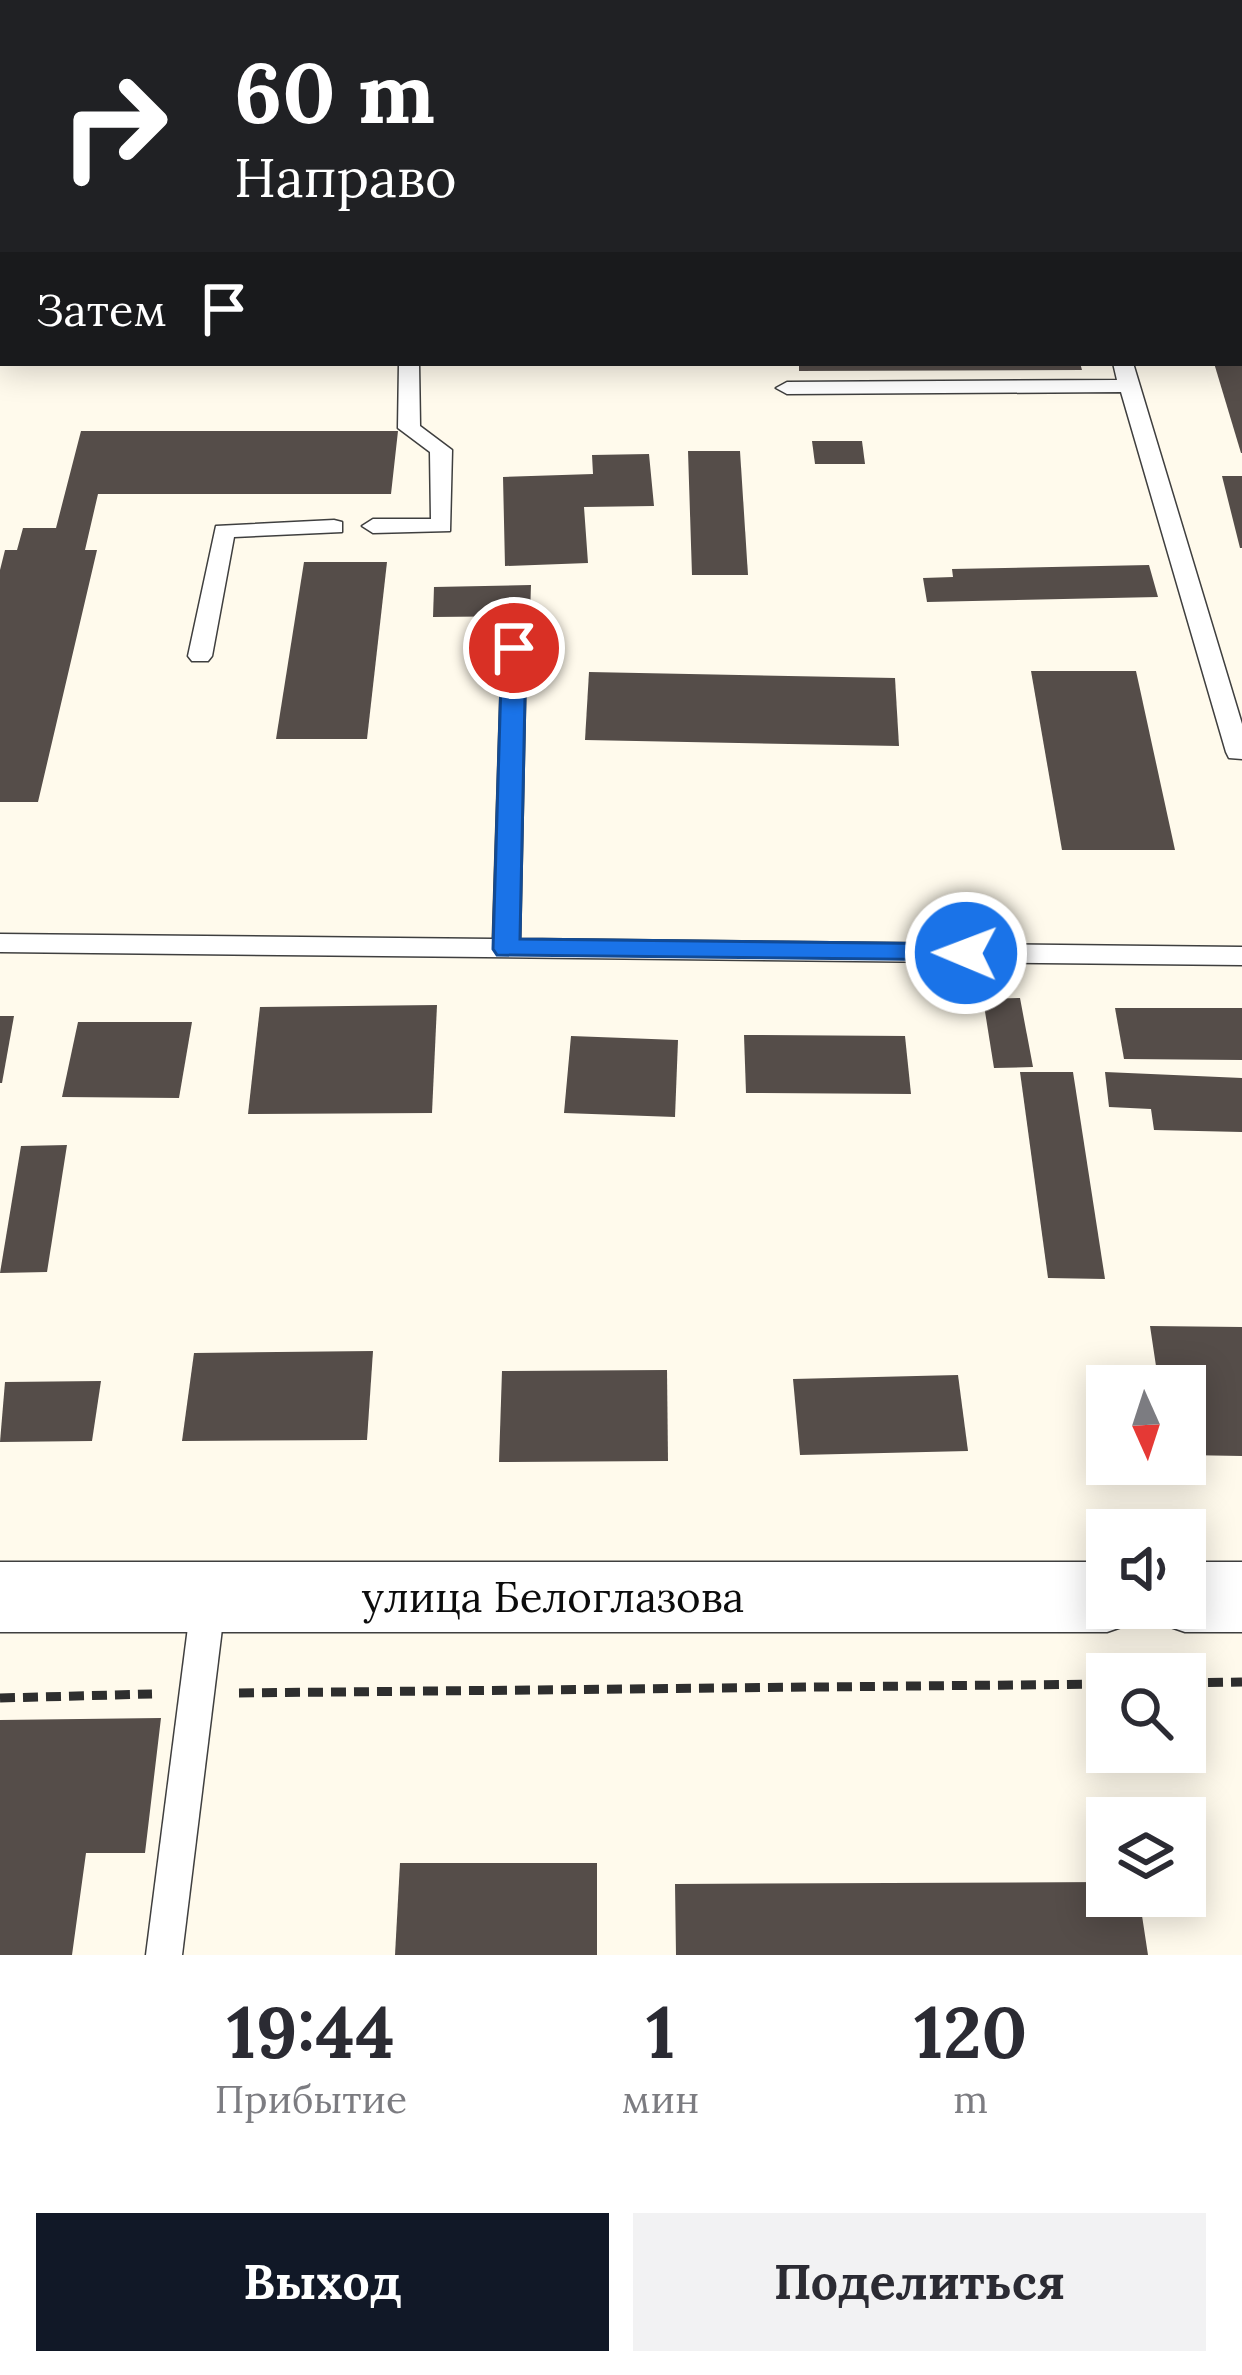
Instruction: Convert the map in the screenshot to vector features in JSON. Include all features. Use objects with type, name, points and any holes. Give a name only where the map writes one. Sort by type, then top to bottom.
[{"type":"street","name":"улица Белоглазова","points":[[0,1597],[1086,1597]]},
{"type":"street","points":[[1206,1597],[1242,1597]]},
{"type":"lane","points":[[373,526],[442,526],[441,450],[409,428],[409,366]]},
{"type":"lane","points":[[787,388],[1126,374],[1240,758]]},
{"type":"lane","points":[[200,656],[224,531],[334,527]]},
{"type":"lane","points":[[506,949],[514,648]]},
{"type":"lane","points":[[0,943],[1242,956]]},
{"type":"lane","points":[[164,1955],[209,1596]]},
{"type":"path","points":[[1206,1683],[1242,1682]]},
{"type":"path","points":[[0,1697],[1086,1684]]},
{"type":"building","points":[[799,366],[1081,366],[1082,370],[799,371]]},
{"type":"building","points":[[1215,366],[1242,366],[1241,453]]},
{"type":"building","points":[[81,431],[398,431],[391,494],[98,494],[85,550],[97,550],[38,802],[0,802],[0,570],[5,550],[17,550],[23,528],[56,528]]},
{"type":"building","points":[[812,441],[862,441],[865,464],[815,464]]},
{"type":"building","points":[[688,451],[740,451],[748,575],[692,575]]},
{"type":"building","points":[[649,454],[654,506],[584,507],[588,563],[505,566],[503,477],[593,474],[592,455]]},
{"type":"building","points":[[1222,476],[1242,476],[1242,548],[1240,548]]},
{"type":"building","points":[[304,562],[387,562],[367,739],[276,739]]},
{"type":"building","points":[[1149,565],[1158,597],[927,602],[923,578],[953,577],[952,569]]},
{"type":"building","points":[[531,585],[530,616],[433,617],[434,587]]},
{"type":"building","points":[[1031,671],[1136,671],[1175,850],[1062,850]]},
{"type":"building","points":[[589,672],[895,678],[899,746],[585,740]]},
{"type":"building","points":[[1020,998],[1033,1067],[994,1068],[983,999]]},
{"type":"building","points":[[437,1005],[432,1113],[248,1114],[260,1007]]},
{"type":"building","points":[[1115,1008],[1242,1008],[1242,1060],[1124,1059]]},
{"type":"building","points":[[0,1016],[14,1016],[2,1083],[0,1083]]},
{"type":"building","points":[[78,1022],[192,1022],[179,1098],[62,1097]]},
{"type":"building","points":[[744,1035],[905,1036],[911,1094],[746,1093]]},
{"type":"building","points":[[571,1036],[678,1040],[675,1117],[564,1113]]},
{"type":"building","points":[[1020,1072],[1073,1072],[1105,1279],[1048,1278]]},
{"type":"building","points":[[1105,1072],[1242,1078],[1242,1132],[1154,1130],[1151,1109],[1109,1107]]},
{"type":"building","points":[[67,1145],[47,1272],[0,1273],[21,1146]]},
{"type":"building","points":[[1150,1326],[1242,1327],[1242,1456],[1206,1455],[1206,1365],[1156,1365]]},
{"type":"building","points":[[373,1351],[367,1440],[182,1441],[194,1353]]},
{"type":"building","points":[[667,1370],[668,1461],[499,1462],[502,1371]]},
{"type":"building","points":[[958,1375],[968,1451],[800,1455],[793,1379]]},
{"type":"building","points":[[101,1381],[92,1441],[0,1442],[5,1382]]},
{"type":"building","points":[[161,1718],[145,1853],[86,1853],[72,1955],[0,1955],[0,1720]]},
{"type":"building","points":[[400,1863],[597,1863],[597,1955],[395,1955]]},
{"type":"building","points":[[1086,1882],[1086,1917],[1142,1917],[1148,1955],[676,1955],[675,1884]]},
{"type":"route","points":[[514,648],[506,949],[966,953]]}]
